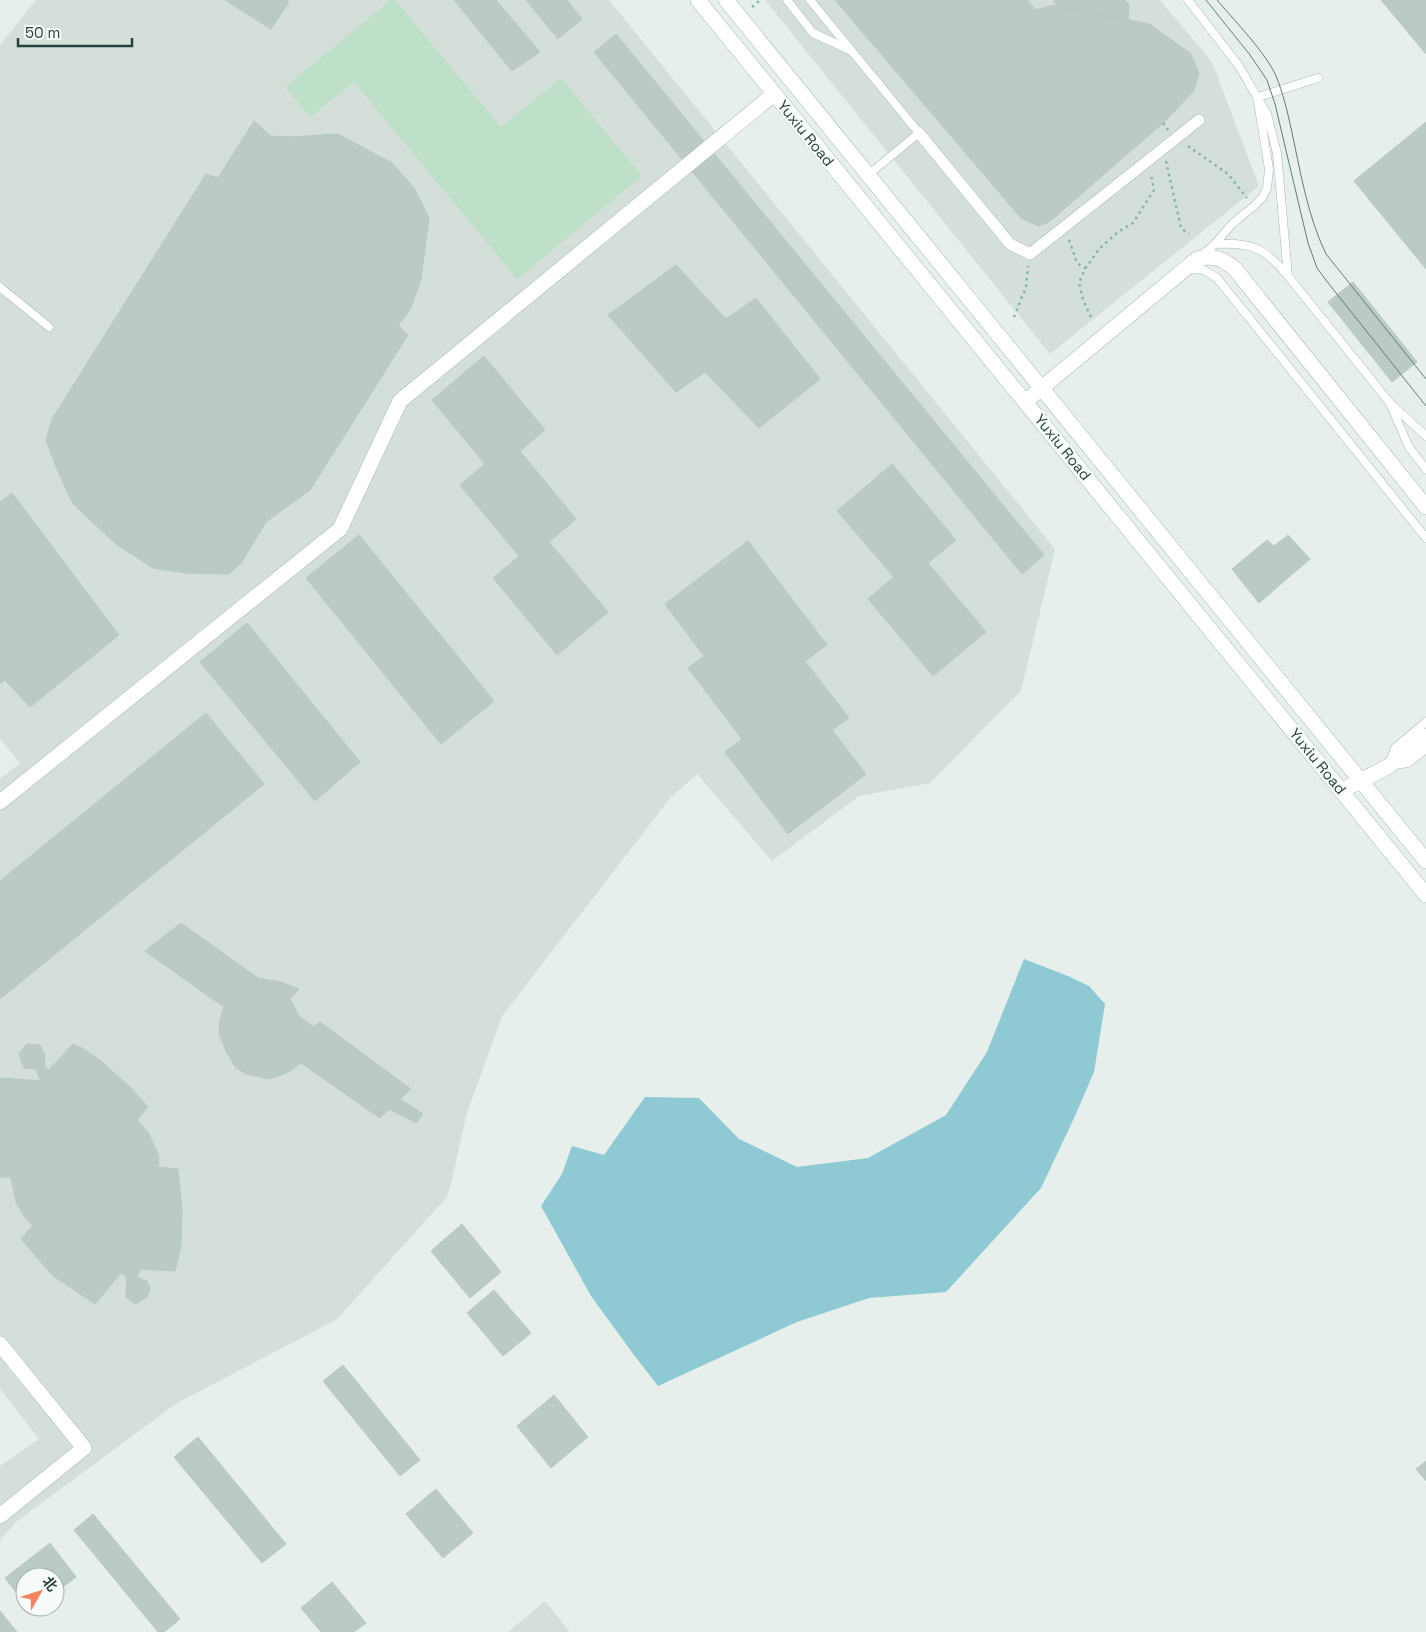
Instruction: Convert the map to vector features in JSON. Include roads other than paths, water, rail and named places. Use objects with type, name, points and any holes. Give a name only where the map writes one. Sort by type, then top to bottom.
[{"type":"main road","name":"Yuxiu Road","points":[[698,0],[1426,895]]},
{"type":"main road","name":"Yuxiu Road","points":[[726,0],[1426,861]]},
{"type":"main road","points":[[0,802],[340,529],[400,401],[774,94]]},
{"type":"main road","points":[[1026,401],[1197,259],[1213,257],[1221,259],[1235,269],[1426,507]]},
{"type":"main road","points":[[1341,791],[1389,766],[1426,736]]},
{"type":"main road","points":[[0,1344],[84,1448],[0,1516]]},
{"type":"street","points":[[919,133],[1010,244],[1030,254],[1199,120]]},
{"type":"lane","points":[[787,0],[813,33],[853,52]]},
{"type":"lane","points":[[810,0],[919,133],[868,176]]},
{"type":"lane","points":[[1188,0],[1239,66],[1267,114],[1277,153],[1288,276]]},
{"type":"lane","points":[[1258,97],[1318,78]]},
{"type":"lane","points":[[1197,259],[1262,198],[1267,188],[1269,169],[1258,97]]},
{"type":"lane","points":[[1215,244],[1252,246],[1265,252],[1275,260],[1390,403],[1426,436]]},
{"type":"lane","points":[[1184,270],[1202,269],[1217,278],[1426,538]]},
{"type":"lane","points":[[0,287],[49,327]]},
{"type":"lane","points":[[1390,403],[1409,447],[1426,469]]},
{"type":"lane","points":[[1426,722],[1395,748],[1389,766],[1408,763],[1426,749]]},
{"type":"water","points":[[1024,959],[1089,986],[1105,1004],[1094,1072],[1041,1188],[946,1292],[869,1298],[797,1322],[658,1386],[591,1296],[541,1206],[562,1174],[572,1146],[604,1155],[645,1097],[699,1098],[739,1139],[797,1167],[868,1158],[946,1115],[987,1052]]},
{"type":"tram line","points":[[1206,0],[1250,55],[1267,80],[1275,104],[1308,243],[1317,268],[1426,406]]},
{"type":"tram line","points":[[1217,0],[1265,57],[1276,76],[1286,108],[1309,208],[1326,254],[1426,379]]}]
